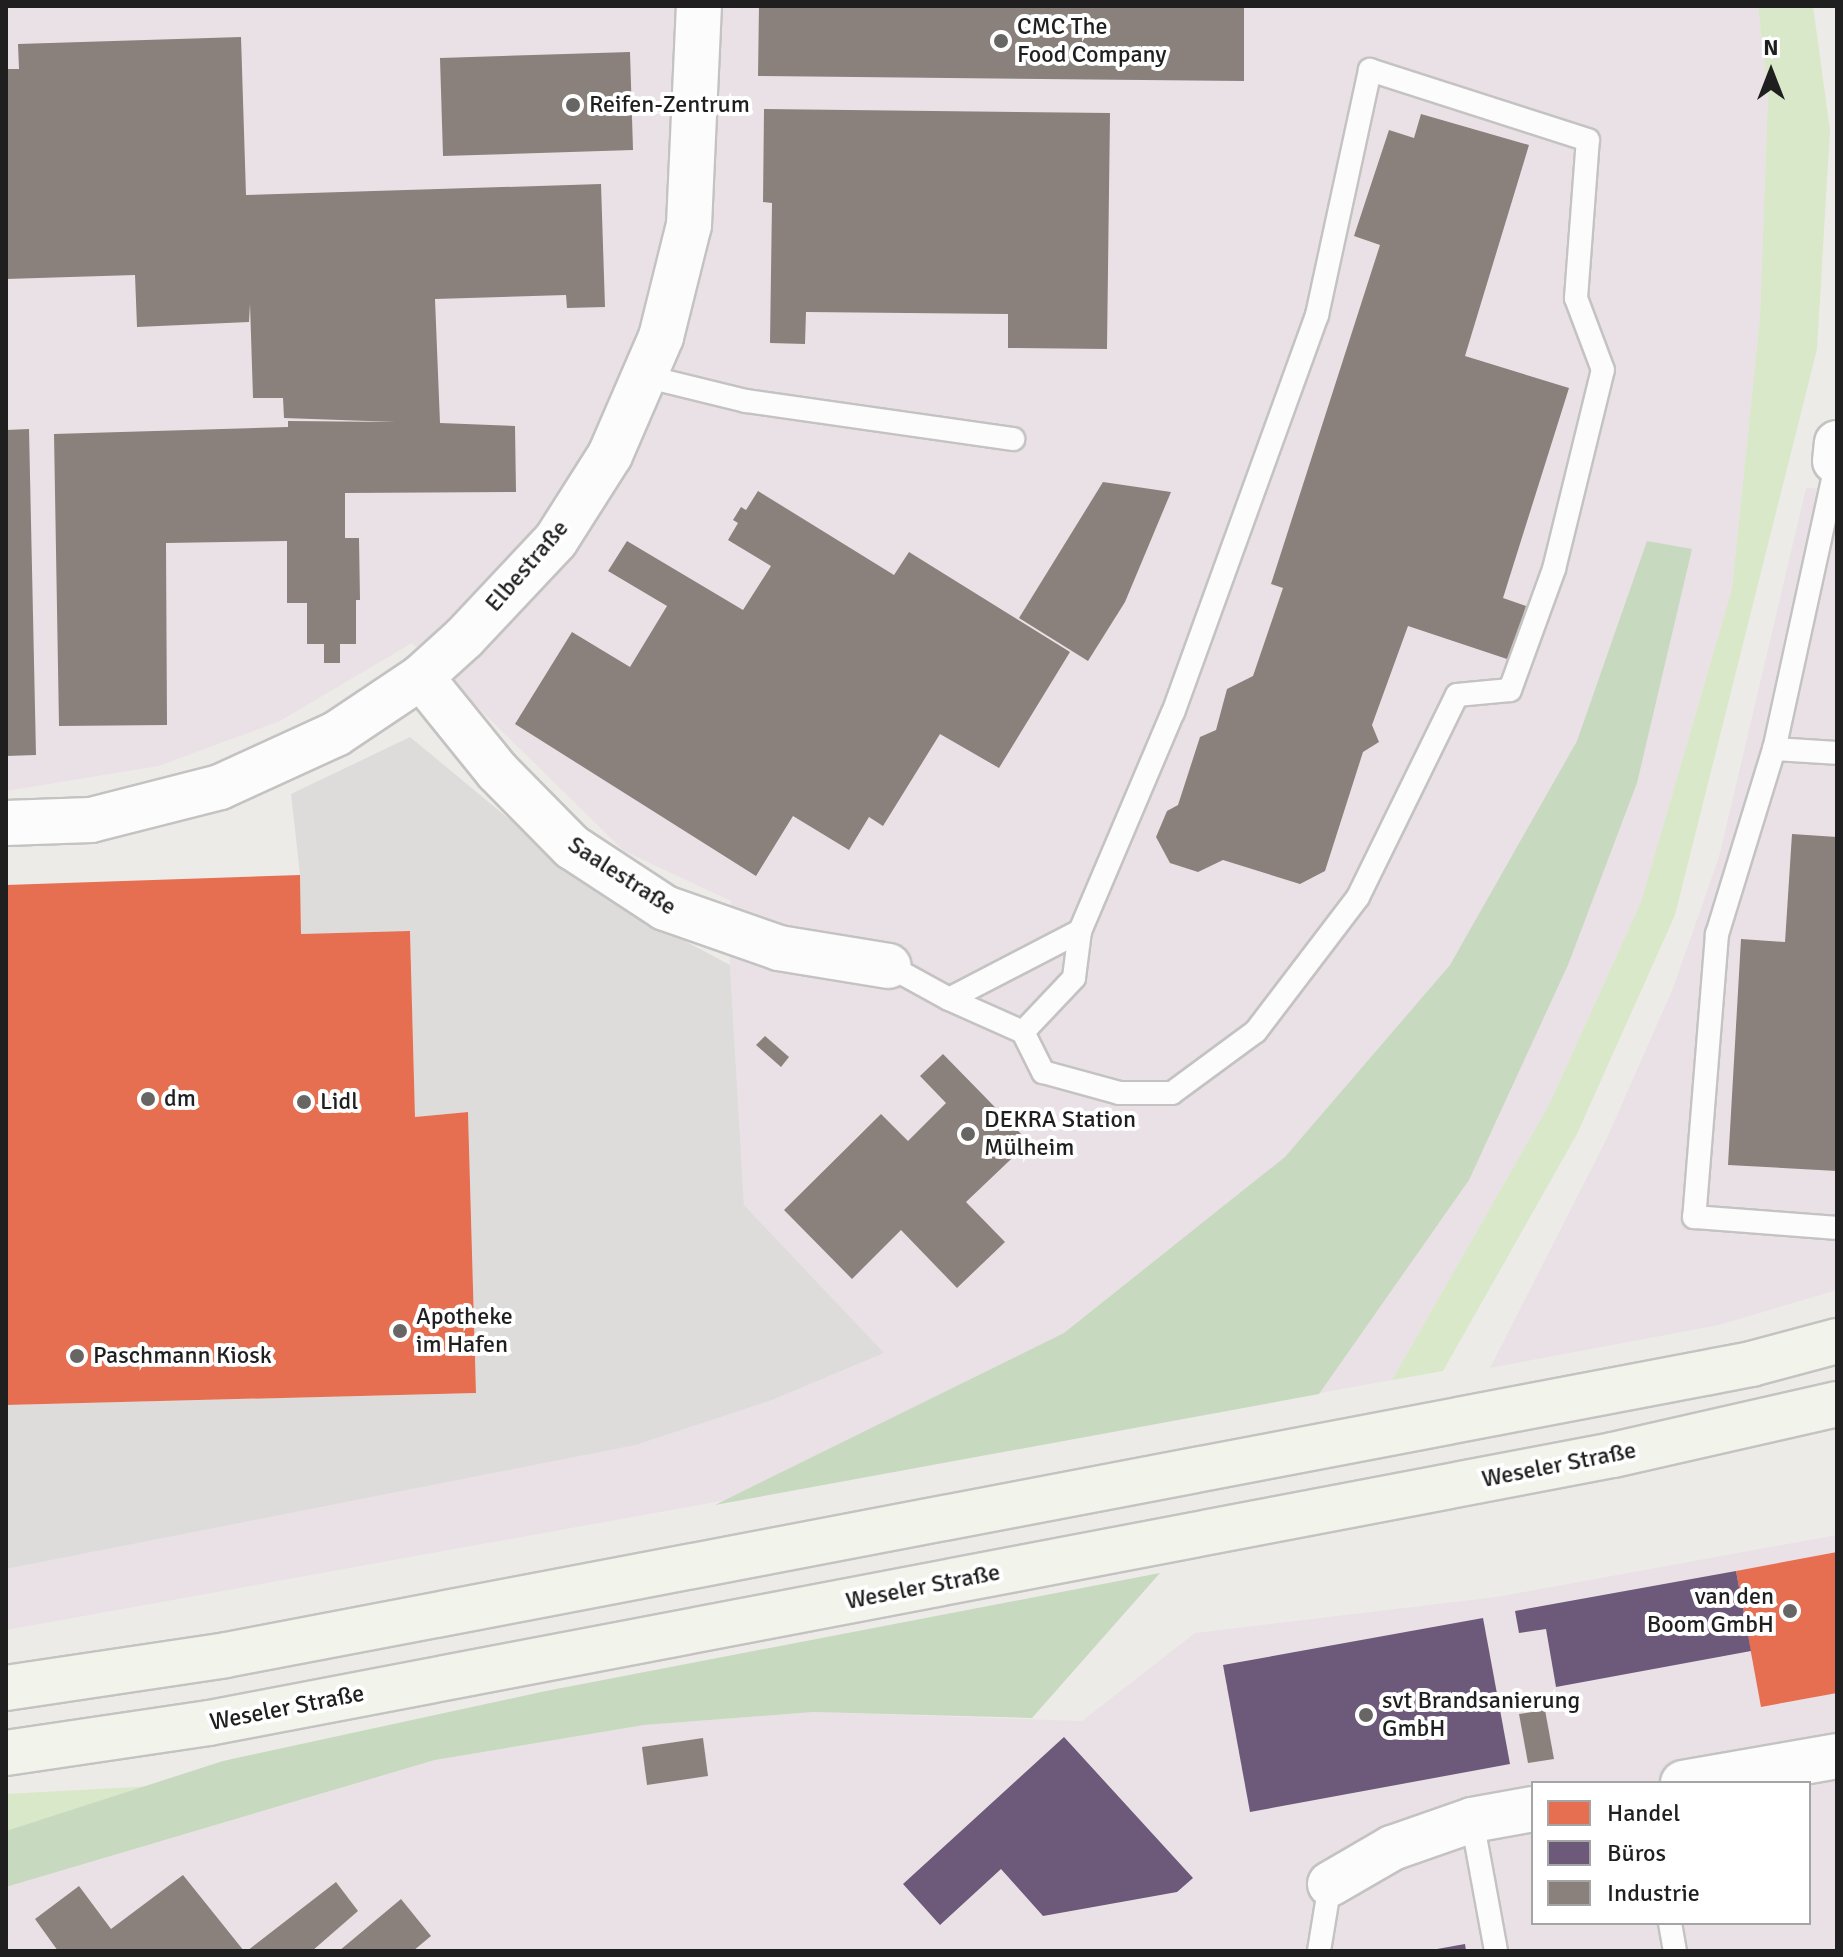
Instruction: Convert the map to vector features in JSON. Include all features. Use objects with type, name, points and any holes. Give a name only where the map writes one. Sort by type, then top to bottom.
[{"type":"main road","points":[[6,1688],[226,1655],[1751,1364],[1837,1341]]},
{"type":"main road","name":"Weseler Straße","points":[[6,1753],[240,1717],[1613,1455],[1837,1404]]},
{"type":"street","name":"Elbestraße","points":[[6,823],[91,820],[220,787],[336,734],[421,677],[464,638],[556,540],[610,455],[661,337],[689,225],[699,6]]},
{"type":"street","name":"Saalestraße","points":[[421,677],[497,771],[572,847],[665,908],[779,948],[889,966]]},
{"type":"street","points":[[1694,1781],[1837,1756]]},
{"type":"street","points":[[1330,1884],[1392,1848],[1472,1820],[1531,1809]]},
{"type":"lane","points":[[889,966],[949,999],[1023,1032],[1043,1072],[1119,1093],[1172,1093],[1256,1031],[1358,897],[1457,695],[1510,690],[1554,569],[1603,370],[1576,298],[1588,140],[1370,70],[1317,315],[1173,712],[1080,931],[1074,978],[1023,1032]]},
{"type":"lane","points":[[644,376],[746,401],[1013,439]]},
{"type":"lane","points":[[1836,455],[1774,749],[1717,934],[1694,1217],[1837,1228]]},
{"type":"lane","points":[[1774,749],[1837,753]]},
{"type":"lane","points":[[949,999],[1080,931]]},
{"type":"lane","points":[[1472,1820],[1496,1951]]},
{"type":"lane","points":[[1319,1951],[1330,1884]]},
{"type":"lane","points":[[1670,1925],[1675,1951]]},
{"type":"shaded area","points":[[6,6],[1758,6],[1768,95],[1760,317],[1732,589],[1641,902],[1549,1105],[1392,1380],[6,1630],[6,1569],[636,1445],[772,1400],[883,1353],[744,1205],[730,965],[731,901],[624,851],[412,643],[280,721],[159,766],[6,791]]},
{"type":"shaded area","points":[[1806,488],[1837,489],[1837,1290],[1719,1325],[1490,1368],[1607,1138],[1673,988],[1719,857]]},
{"type":"shaded area","points":[[410,737],[606,899],[730,965],[744,1205],[884,1353],[772,1400],[636,1445],[6,1569],[6,1405],[476,1393],[468,1112],[415,1117],[410,932],[301,934],[300,875],[291,794]]},
{"type":"shaded area","points":[[1837,1535],[1837,1951],[6,1951],[6,1887],[436,1760],[644,1725],[813,1712],[1082,1721],[1195,1633],[1496,1597]]},
{"type":"green space","points":[[1758,6],[1813,6],[1830,130],[1817,349],[1675,915],[1577,1134],[1443,1371],[1392,1380],[1549,1105],[1641,902],[1732,589],[1760,317],[1768,95]]},
{"type":"green space","points":[[1647,541],[1692,549],[1637,783],[1568,965],[1469,1180],[1319,1394],[715,1505],[1064,1333],[1285,1157],[1450,965],[1577,741]]},
{"type":"green space","points":[[1160,1573],[1032,1718],[813,1712],[644,1725],[435,1760],[6,1887],[6,1831],[223,1761],[546,1691]]},
{"type":"green space","points":[[154,1786],[6,1831],[6,1794]]},
{"type":"building: Handel","points":[[300,875],[301,934],[410,931],[415,1117],[468,1112],[476,1393],[6,1405],[6,885]]},
{"type":"building: Handel","name":"van den Boom GmbH","points":[[1837,1552],[1837,1693],[1761,1707],[1736,1571]]},
{"type":"building: Büros","points":[[1736,1571],[1751,1651],[1556,1687],[1546,1629],[1519,1633],[1515,1611]]},
{"type":"building: Büros","name":"svt Brandsanierung GmbH","points":[[1483,1618],[1510,1764],[1250,1812],[1223,1665]]},
{"type":"building: Büros","points":[[1064,1737],[1193,1878],[1177,1892],[1043,1916],[1001,1869],[940,1925],[903,1884]]},
{"type":"building: Büros","points":[[1465,1944],[1466,1951],[1437,1951],[1437,1949]]},
{"type":"building: Industrie","name":"CMC The Food Company","points":[[759,6],[1244,6],[1244,81],[758,76]]},
{"type":"building: Industrie","points":[[241,37],[246,195],[601,184],[605,307],[567,308],[566,295],[435,299],[440,423],[515,426],[516,492],[345,493],[345,538],[359,538],[360,600],[356,600],[356,644],[340,644],[340,663],[324,663],[324,644],[307,644],[307,603],[287,603],[287,541],[166,543],[167,725],[59,726],[54,434],[288,427],[288,421],[396,422],[284,418],[283,398],[253,398],[250,304],[249,322],[137,327],[135,275],[6,279],[6,69],[19,69],[18,44]]},
{"type":"building: Industrie","points":[[630,52],[633,150],[443,156],[440,58]]},
{"type":"building: Industrie","points":[[764,109],[1110,113],[1107,349],[1008,348],[1008,314],[806,312],[805,344],[770,343],[772,203],[763,202]]},
{"type":"building: Industrie","points":[[1421,114],[1529,145],[1465,356],[1569,388],[1503,598],[1526,606],[1510,660],[1408,626],[1372,725],[1379,742],[1363,752],[1325,871],[1300,884],[1223,860],[1198,872],[1170,863],[1156,837],[1167,811],[1178,805],[1200,737],[1216,730],[1227,689],[1253,676],[1283,588],[1271,584],[1380,245],[1354,236],[1389,130],[1414,138]]},
{"type":"building: Industrie","points":[[29,429],[36,755],[6,756],[6,430]]},
{"type":"building: Industrie","points":[[1103,482],[1171,492],[1125,602],[1088,661],[1019,618]]},
{"type":"building: Industrie","points":[[758,491],[894,575],[909,552],[1070,652],[999,768],[940,734],[883,826],[869,817],[849,850],[793,816],[756,876],[515,724],[572,632],[630,667],[667,606],[608,571],[627,541],[743,610],[771,566],[728,540],[738,523],[733,520],[741,507],[746,510]]},
{"type":"building: Industrie","points":[[1792,834],[1837,837],[1837,1171],[1728,1165],[1741,939],[1785,942]]},
{"type":"building: Industrie","points":[[765,1036],[789,1057],[781,1067],[756,1045]]},
{"type":"building: Industrie","points":[[943,1054],[1029,1142],[966,1202],[1005,1242],[957,1288],[901,1230],[852,1279],[784,1210],[881,1114],[908,1141],[946,1103],[920,1076]]},
{"type":"building: Industrie","points":[[1545,1710],[1554,1759],[1528,1763],[1519,1714]]},
{"type":"building: Industrie","points":[[703,1738],[708,1776],[647,1785],[642,1747]]},
{"type":"building: Industrie","points":[[183,1875],[244,1951],[58,1951],[35,1919],[79,1886],[111,1929]]},
{"type":"building: Industrie","points":[[336,1882],[358,1911],[312,1951],[247,1951]]},
{"type":"building: Industrie","points":[[401,1899],[431,1936],[413,1951],[339,1951]]},
{"type":"place","name":"CMC The Food Company","points":[[1001,41]]},
{"type":"place","name":"Reifen-Zentrum","points":[[573,105]]},
{"type":"place","name":"dm","points":[[148,1099]]},
{"type":"place","name":"Lidl","points":[[304,1102]]},
{"type":"place","name":"DEKRA Station Mülheim","points":[[968,1134]]},
{"type":"place","name":"Apotheke im Hafen","points":[[400,1331]]},
{"type":"place","name":"Paschmann Kiosk","points":[[77,1356]]},
{"type":"place","name":"van den Boom GmbH","points":[[1790,1611]]},
{"type":"place","name":"svt Brandsanierung GmbH","points":[[1366,1715]]}]
